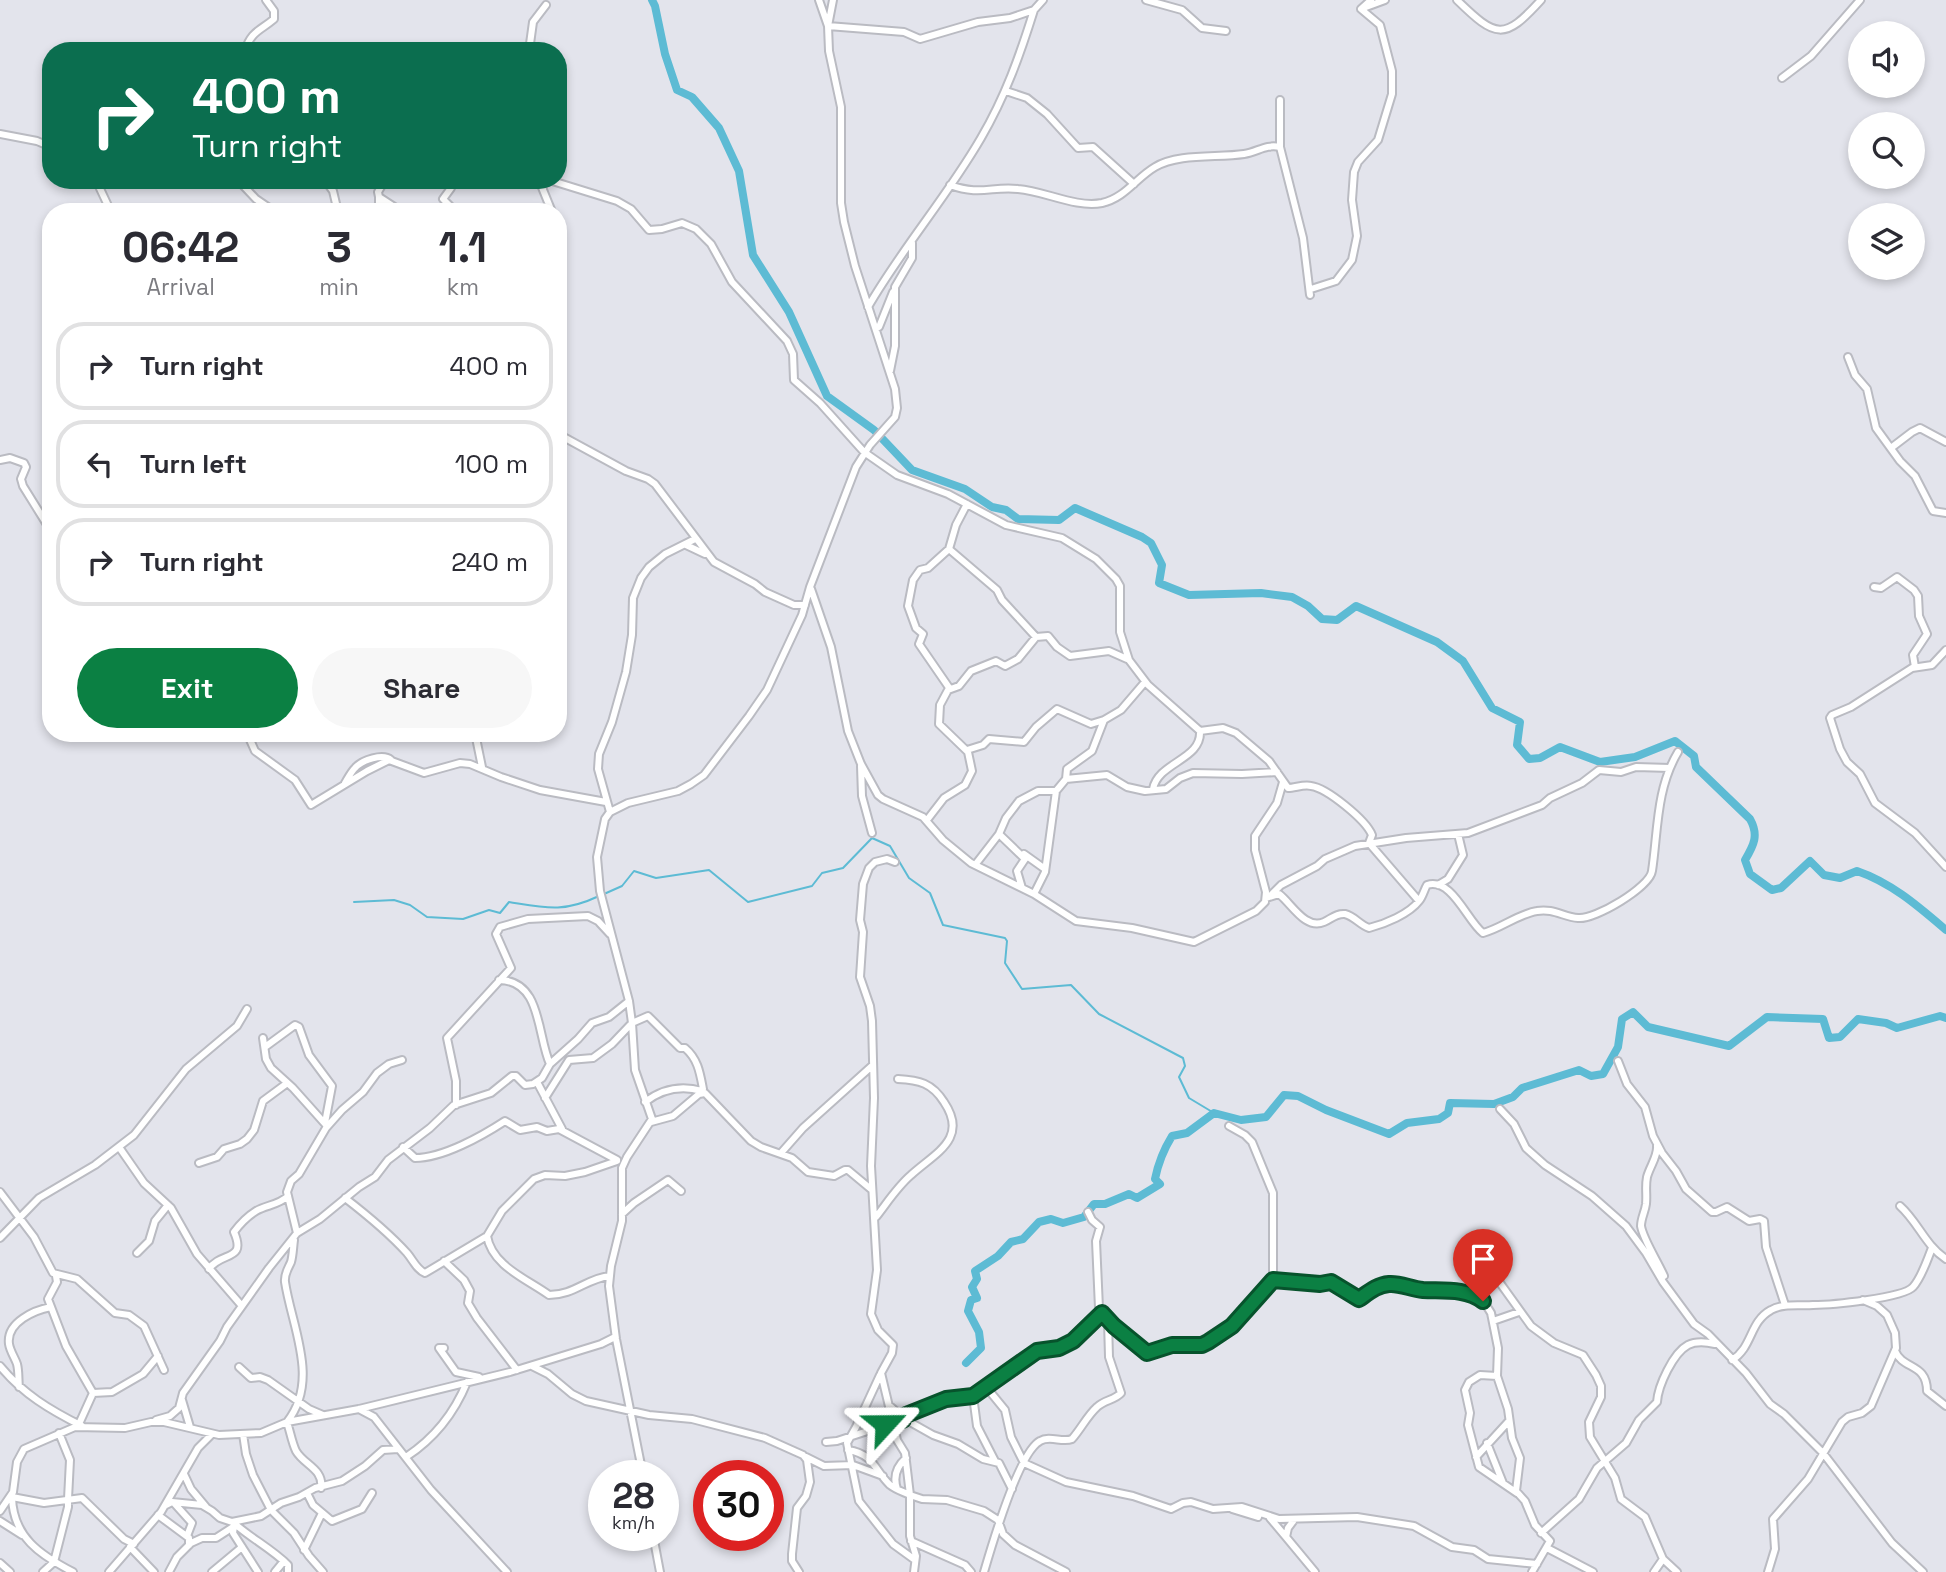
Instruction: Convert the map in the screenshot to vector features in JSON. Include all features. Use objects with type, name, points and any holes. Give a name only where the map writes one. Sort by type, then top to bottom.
[{"type":"street","points":[[249,42],[257,30],[274,19],[274,11],[266,0]]},
{"type":"street","points":[[819,0],[828,26]]},
{"type":"street","points":[[610,812],[628,803],[678,791],[704,775],[767,690],[805,605],[850,481],[864,452],[892,422],[897,408],[897,395],[848,243],[841,203],[841,107],[829,51],[828,26],[833,0]]},
{"type":"street","points":[[869,307],[883,282],[981,139],[1006,91],[1034,10],[1043,0]]},
{"type":"street","points":[[1146,0],[1182,10],[1202,28],[1226,31]]},
{"type":"street","points":[[1361,9],[1371,0]]},
{"type":"street","points":[[1361,9],[1385,0]]},
{"type":"street","points":[[1457,0],[1482,23],[1496,30],[1518,25],[1541,0]]},
{"type":"street","points":[[1782,78],[1811,56],[1860,0]]},
{"type":"street","points":[[530,42],[533,22],[545,5]]},
{"type":"street","points":[[1280,100],[1280,147],[1303,238],[1310,292],[1336,281],[1352,260],[1357,236],[1353,208],[1354,172],[1378,140],[1392,93],[1392,71],[1380,24],[1361,9]]},
{"type":"street","points":[[828,26],[904,32],[920,39],[978,22],[1010,18],[1034,10]]},
{"type":"street","points":[[1006,91],[1025,98],[1047,114],[1078,148],[1093,147],[1134,184]]},
{"type":"street","points":[[0,134],[42,143]]},
{"type":"street","points":[[950,185],[981,192],[1018,189],[1088,203],[1101,203],[1114,198],[1152,169],[1166,162],[1248,153],[1267,145],[1280,147]]},
{"type":"street","points":[[567,186],[617,201],[631,209],[651,231],[682,223],[696,229],[711,244],[732,282],[788,341],[793,354],[794,380],[820,403],[864,452],[904,479],[943,491],[1006,525],[1049,534],[1069,542],[1088,552],[1107,569],[1120,586],[1120,632],[1129,660],[1145,682],[1200,732],[1200,740],[1194,750],[1164,771],[1155,781],[1153,789]]},
{"type":"street","points":[[247,189],[262,203]]},
{"type":"street","points":[[379,203],[380,189]]},
{"type":"street","points":[[447,203],[443,199],[450,189]]},
{"type":"street","points":[[379,197],[388,203]]},
{"type":"street","points":[[876,328],[883,321],[895,287],[912,258],[912,243]]},
{"type":"street","points":[[890,373],[895,346],[895,287]]},
{"type":"street","points":[[1848,357],[1855,375],[1867,389],[1876,428],[1915,476],[1933,511],[1946,513]]},
{"type":"street","points":[[1891,448],[1920,428],[1946,442]]},
{"type":"street","points":[[567,439],[655,484],[715,562]]},
{"type":"street","points":[[1,458],[10,458],[26,466],[21,479],[23,486],[42,517]]},
{"type":"street","points":[[950,689],[919,644],[923,634],[914,625],[908,603],[912,583],[918,572],[928,568],[949,549],[958,519],[967,503]]},
{"type":"street","points":[[651,1122],[635,1070],[629,1001],[600,891],[597,857],[602,829],[610,812],[598,769],[599,754],[612,722],[626,672],[627,652],[632,635],[633,598],[640,578],[666,554],[695,539]]},
{"type":"street","points":[[686,545],[706,554],[780,602],[805,605]]},
{"type":"street","points":[[949,549],[997,590],[1002,600],[1035,636],[1048,636],[1056,647],[1070,656],[1109,651],[1129,660]]},
{"type":"street","points":[[1874,587],[1881,588],[1897,577],[1916,593],[1919,616],[1927,634],[1913,655],[1915,667]]},
{"type":"street","points":[[810,587],[831,647],[848,731],[861,764],[880,797],[927,820],[943,840],[975,865],[1034,894],[1076,921],[1132,928],[1194,942],[1251,914],[1281,885],[1330,856],[1369,843],[1468,833],[1542,804],[1599,771],[1620,772],[1636,766],[1670,768]]},
{"type":"street","points":[[927,820],[944,798],[962,788],[971,776],[972,768],[967,750],[939,724],[940,705],[950,689],[959,686],[971,671],[996,661],[1005,666],[1014,662],[1035,636]]},
{"type":"street","points":[[1946,650],[1932,664],[1915,667],[1851,707],[1832,715],[1830,719],[1847,762],[1860,774],[1875,803],[1909,827],[1946,867]]},
{"type":"street","points":[[967,750],[983,745],[989,739],[1024,742],[1036,727],[1057,709],[1091,724],[1104,720],[1121,710],[1145,682]]},
{"type":"street","points":[[1034,894],[1045,869],[1056,790],[1066,779],[1067,769],[1094,747],[1104,720]]},
{"type":"street","points":[[1200,732],[1228,729],[1243,738],[1269,761],[1290,789],[1314,786],[1358,816],[1367,824],[1372,835],[1369,843]]},
{"type":"street","points":[[251,742],[255,751],[295,780],[310,805],[386,761],[424,773],[460,764],[482,767],[500,777],[548,792],[606,802]]},
{"type":"street","points":[[477,742],[482,767]]},
{"type":"street","points":[[1268,897],[1282,896],[1312,923],[1322,923],[1341,914],[1349,915],[1369,928],[1398,916],[1419,901],[1427,885],[1431,883],[1456,898],[1483,933],[1538,910],[1549,910],[1581,919],[1601,912],[1641,888],[1651,877],[1654,836],[1670,768],[1678,752]]},
{"type":"street","points":[[861,764],[862,796],[872,833]]},
{"type":"street","points":[[1066,779],[1107,775],[1131,788],[1145,791],[1166,789],[1180,778],[1194,773],[1277,772]]},
{"type":"street","points":[[1268,897],[1255,842],[1259,828],[1277,803],[1283,782]]},
{"type":"street","points":[[975,865],[1023,798],[1040,790],[1056,790]]},
{"type":"street","points":[[999,834],[1045,869]]},
{"type":"street","points":[[1438,885],[1448,879],[1463,855],[1458,834]]},
{"type":"street","points":[[1369,843],[1419,901]]},
{"type":"street","points":[[1017,849],[1025,859],[1017,871],[1022,888]]},
{"type":"street","points":[[895,862],[887,859],[875,862],[869,868],[863,884],[860,920],[863,932],[860,981],[872,1013],[873,1190],[877,1270],[871,1314],[875,1326],[892,1343],[893,1349],[847,1443],[859,1501],[892,1544],[915,1560]]},
{"type":"street","points":[[517,984],[512,966],[496,934],[500,927],[528,919],[589,916],[612,935]]},
{"type":"street","points":[[456,1105],[456,1081],[447,1038],[512,966]]},
{"type":"street","points":[[499,980],[510,980],[517,984],[535,1004],[550,1064]]},
{"type":"street","points":[[0,1366],[19,1387],[45,1407],[81,1425],[125,1428],[151,1422],[176,1411],[242,1306],[269,1268],[296,1237],[375,1177],[388,1160],[456,1105],[491,1093],[512,1076],[516,1076],[525,1085],[542,1079],[550,1064],[592,1023],[608,1017],[629,1001]]},
{"type":"street","points":[[0,1238],[48,1192],[90,1168],[142,1126],[186,1069],[237,1026],[247,1009]]},
{"type":"street","points":[[345,1198],[380,1226],[408,1254],[421,1272],[425,1273],[486,1240],[502,1211],[534,1179],[545,1175],[585,1172],[621,1161],[651,1122],[673,1116],[703,1089],[698,1066],[687,1049],[680,1048],[669,1040],[649,1016],[632,1023],[612,1044],[593,1058],[569,1060],[545,1098]]},
{"type":"street","points":[[265,1047],[295,1025],[299,1027],[309,1055],[331,1086],[326,1125]]},
{"type":"street","points":[[264,1038],[266,1059],[271,1068],[326,1125]]},
{"type":"street","points":[[287,1422],[301,1401],[301,1349],[284,1280],[296,1237],[288,1196],[292,1181],[299,1174],[326,1125],[363,1092],[377,1073],[389,1064],[402,1060]]},
{"type":"street","points":[[1618,1061],[1627,1084],[1645,1107],[1656,1143],[1658,1154],[1651,1165],[1644,1191],[1646,1206],[1642,1227],[1670,1291]]},
{"type":"street","points":[[782,1153],[803,1128],[873,1065]]},
{"type":"street","points":[[874,1219],[900,1186],[947,1143],[953,1130],[951,1115],[934,1089],[917,1080],[898,1079]]},
{"type":"street","points":[[537,1082],[563,1130]]},
{"type":"street","points":[[199,1163],[217,1157],[224,1149],[247,1139],[254,1130],[263,1101],[286,1084]]},
{"type":"street","points":[[645,1102],[656,1094],[677,1087],[705,1093],[751,1141],[761,1147],[782,1153],[811,1173],[834,1177],[848,1170],[873,1190]]},
{"type":"street","points":[[1500,1109],[1514,1124],[1528,1150],[1549,1168],[1592,1196],[1626,1226],[1694,1324],[1757,1385],[1770,1404],[1784,1414],[1823,1453],[1892,1543],[1923,1572]]},
{"type":"street","points":[[403,1147],[415,1158],[429,1157],[479,1138],[505,1121],[517,1130],[537,1127],[547,1131],[563,1130],[621,1161]]},
{"type":"street","points":[[1088,1212],[1100,1227],[1096,1241],[1099,1266],[1098,1302],[1108,1321],[1147,1353],[1172,1345],[1202,1345],[1232,1326],[1273,1280],[1273,1193],[1252,1142],[1229,1126]]},
{"type":"street","points":[[1656,1143],[1686,1189],[1709,1209],[1716,1212],[1727,1207],[1749,1222],[1760,1219],[1764,1222],[1766,1247],[1785,1306]]},
{"type":"street","points":[[119,1147],[144,1183],[168,1205],[209,1269],[242,1306]]},
{"type":"street","points":[[621,1161],[622,1214],[610,1276],[615,1337],[640,1460]]},
{"type":"street","points":[[622,1214],[668,1180],[681,1191]]},
{"type":"street","points":[[0,1192],[56,1276],[57,1282],[48,1299],[66,1346],[93,1393]]},
{"type":"street","points":[[209,1269],[214,1263],[238,1249],[239,1244],[234,1232],[248,1217],[288,1196]]},
{"type":"street","points":[[137,1253],[149,1241],[155,1221],[168,1205]]},
{"type":"street","points":[[1900,1206],[1909,1214],[1932,1248],[1946,1259]]},
{"type":"street","points":[[486,1240],[505,1267],[549,1295],[574,1292],[591,1280],[610,1276]]},
{"type":"street","points":[[1732,1360],[1746,1349],[1752,1332],[1768,1312],[1785,1306],[1828,1305],[1890,1296],[1913,1287],[1932,1248]]},
{"type":"street","points":[[444,1261],[464,1280],[470,1291],[468,1303],[517,1370]]},
{"type":"street","points":[[1490,1269],[1531,1326],[1545,1337],[1583,1355],[1596,1375],[1601,1386],[1601,1397],[1599,1406],[1590,1419],[1590,1434],[1596,1449],[1615,1478],[1622,1501],[1648,1521],[1663,1559],[1678,1572]]},
{"type":"street","points":[[56,1276],[78,1279],[115,1313],[129,1315],[144,1326],[164,1370]]},
{"type":"street","points":[[1273,1280],[1320,1284],[1331,1282],[1359,1299],[1373,1289],[1390,1284],[1457,1292],[1483,1301],[1493,1321],[1498,1348],[1497,1376],[1508,1409],[1512,1438],[1520,1458],[1517,1493]]},
{"type":"street","points":[[1768,1572],[1775,1549],[1773,1518],[1808,1479],[1844,1420],[1871,1406],[1872,1398],[1895,1351],[1895,1333],[1887,1315],[1877,1306],[1863,1300]]},
{"type":"street","points":[[19,1387],[18,1367],[9,1342],[10,1336],[21,1320],[36,1311],[51,1307]]},
{"type":"street","points":[[1493,1321],[1519,1312]]},
{"type":"street","points":[[826,1442],[838,1441],[894,1422],[946,1399],[973,1396],[1024,1360],[1060,1351],[1102,1313]]},
{"type":"street","points":[[984,1572],[1012,1489],[1024,1463],[1040,1441],[1072,1439],[1088,1415],[1100,1404],[1121,1393],[1109,1357],[1108,1321]]},
{"type":"street","points":[[151,1422],[190,1427],[212,1434],[261,1433],[287,1422],[359,1409],[517,1370],[601,1344],[615,1337]]},
{"type":"street","points":[[1541,1533],[1578,1499],[1604,1461],[1626,1443],[1639,1420],[1656,1404],[1662,1380],[1683,1349],[1696,1342],[1717,1344]]},
{"type":"street","points":[[443,1348],[439,1348],[459,1374],[484,1378]]},
{"type":"street","points":[[1895,1351],[1898,1357],[1921,1372],[1927,1381],[1927,1391],[1946,1406]]},
{"type":"street","points":[[93,1393],[112,1392],[143,1374],[158,1356]]},
{"type":"street","points":[[531,1365],[548,1374],[578,1398],[629,1411],[692,1419],[751,1434],[790,1447],[824,1466],[853,1465],[883,1476]]},
{"type":"street","points":[[239,1367],[251,1378],[268,1380],[323,1415]]},
{"type":"street","points":[[881,1373],[897,1440],[906,1458],[914,1572]]},
{"type":"street","points":[[1497,1376],[1480,1375],[1469,1382],[1465,1390],[1470,1413],[1468,1425],[1479,1467],[1525,1501],[1531,1518],[1550,1541],[1532,1572]]},
{"type":"street","points":[[406,1457],[433,1436],[457,1407],[467,1382]]},
{"type":"street","points":[[987,1388],[1005,1410],[1011,1437],[1024,1463],[1066,1482],[1133,1496],[1168,1508],[1191,1502],[1213,1509],[1242,1507],[1268,1517],[1294,1520],[1348,1516],[1409,1525],[1424,1530],[1452,1547],[1474,1550],[1488,1559],[1537,1564]]},
{"type":"street","points":[[22,1535],[16,1523],[12,1495],[19,1454],[24,1449],[81,1425],[93,1393]]},
{"type":"street","points":[[973,1396],[977,1426],[995,1461]]},
{"type":"street","points":[[182,1398],[190,1427]]},
{"type":"street","points":[[374,1417],[376,1405]]},
{"type":"street","points":[[890,1406],[902,1419],[1001,1465],[1012,1489]]},
{"type":"street","points":[[359,1409],[374,1417],[431,1490],[507,1572]]},
{"type":"street","points":[[1476,1457],[1509,1421]]},
{"type":"street","points":[[287,1422],[297,1452],[311,1464],[321,1479],[321,1488]]},
{"type":"street","points":[[43,1572],[54,1562],[68,1509],[70,1460],[59,1433]]},
{"type":"street","points":[[109,1572],[159,1515],[198,1448],[212,1434]]},
{"type":"street","points":[[243,1434],[253,1475],[271,1510],[293,1532],[323,1572]]},
{"type":"street","points":[[1487,1443],[1504,1485]]},
{"type":"street","points":[[169,1572],[177,1557],[189,1545],[202,1538],[216,1538],[235,1524],[261,1516],[281,1503],[342,1481],[383,1450],[398,1449]]},
{"type":"street","points":[[848,1450],[858,1452],[873,1462],[897,1489],[910,1495],[979,1508],[996,1518],[1003,1534],[1015,1545],[1066,1572]]},
{"type":"street","points":[[799,1572],[792,1561],[792,1554],[797,1508],[806,1496],[810,1482],[806,1457]]},
{"type":"street","points":[[897,1489],[896,1474],[906,1458]]},
{"type":"street","points":[[184,1474],[191,1489],[206,1507],[219,1518],[235,1524],[284,1561],[288,1565],[288,1572]]},
{"type":"street","points":[[307,1493],[313,1505],[332,1521],[362,1509],[372,1493]]},
{"type":"street","points":[[12,1495],[44,1503],[68,1499],[84,1500],[132,1546],[154,1572]]},
{"type":"street","points":[[0,1511],[12,1495]]},
{"type":"street","points":[[166,1505],[174,1503],[206,1507]]},
{"type":"street","points":[[174,1503],[192,1523],[187,1536],[189,1545]]},
{"type":"street","points":[[304,1550],[323,1513]]},
{"type":"street","points":[[159,1515],[187,1536]]},
{"type":"street","points":[[1268,1517],[1315,1572]]},
{"type":"street","points":[[1286,1536],[1294,1520]]},
{"type":"street","points":[[0,1521],[22,1535],[54,1562],[73,1572]]},
{"type":"street","points":[[235,1524],[233,1533],[258,1572]]},
{"type":"street","points":[[911,1541],[965,1564],[971,1572]]},
{"type":"street","points":[[212,1572],[242,1547]]},
{"type":"street","points":[[1547,1548],[1593,1572]]},
{"type":"street","points":[[656,1551],[660,1572]]},
{"type":"street","points":[[1654,1572],[1663,1559]]},
{"type":"street","points":[[275,1572],[284,1561]]},
{"type":"street","points":[[0,1563],[10,1572]]},
{"type":"waterway","points":[[652,0],[677,90],[692,97],[719,128],[739,171],[753,255],[789,312],[827,396],[874,430],[912,470],[965,489],[992,507],[1006,510],[1018,519],[1059,520],[1075,508],[1142,537],[1151,543],[1162,565],[1159,583],[1189,595],[1261,593],[1292,597],[1308,606],[1322,619],[1337,620],[1356,606],[1437,642],[1463,661],[1492,708],[1520,722],[1517,745],[1529,759],[1540,758],[1560,747],[1600,762],[1635,757],[1675,741],[1694,756],[1696,767],[1750,819],[1754,840],[1745,860],[1750,874],[1772,890],[1781,888],[1810,861],[1824,875],[1840,878],[1857,871],[1893,889],[1946,930]]},
{"type":"waterway","points":[[604,894],[622,886],[634,871],[656,878],[709,870],[748,902],[812,886],[822,873],[843,868],[872,838],[890,846],[909,878],[930,893],[943,925],[1005,938],[1005,963],[1022,989],[1071,985],[1099,1014],[1183,1058],[1185,1066],[1179,1077],[1189,1098],[1214,1113]]},
{"type":"waterway","points":[[354,902],[394,900],[410,905],[427,917],[463,919],[489,910],[500,913],[509,902],[554,908],[575,905],[599,896]]},
{"type":"waterway","points":[[966,1363],[981,1348],[979,1332],[968,1311],[971,1300],[977,1298],[972,1287],[977,1279],[975,1271],[998,1256],[1011,1242],[1023,1239],[1039,1222],[1051,1219],[1063,1223],[1084,1217],[1094,1204],[1105,1204],[1129,1194],[1137,1198],[1160,1184],[1155,1179],[1156,1173],[1172,1136],[1187,1133],[1214,1113],[1241,1120],[1266,1117],[1284,1095],[1298,1096],[1326,1110],[1389,1134],[1407,1123],[1439,1119],[1448,1113],[1450,1103],[1494,1104],[1513,1097],[1522,1088],[1579,1070],[1591,1076],[1603,1074],[1618,1047],[1622,1019],[1633,1012],[1648,1027],[1729,1046],[1767,1017],[1823,1019],[1829,1038],[1840,1037],[1858,1019],[1886,1023],[1897,1028],[1940,1016],[1946,1018]]},
{"type":"route","points":[[885,1424],[903,1420],[901,1417],[909,1413],[946,1399],[973,1396],[1037,1351],[1067,1345],[1102,1313],[1147,1353],[1172,1345],[1202,1345],[1208,1342],[1232,1326],[1273,1280],[1320,1284],[1331,1282],[1359,1299],[1373,1289],[1399,1284],[1423,1290],[1448,1290],[1483,1301]]}]
